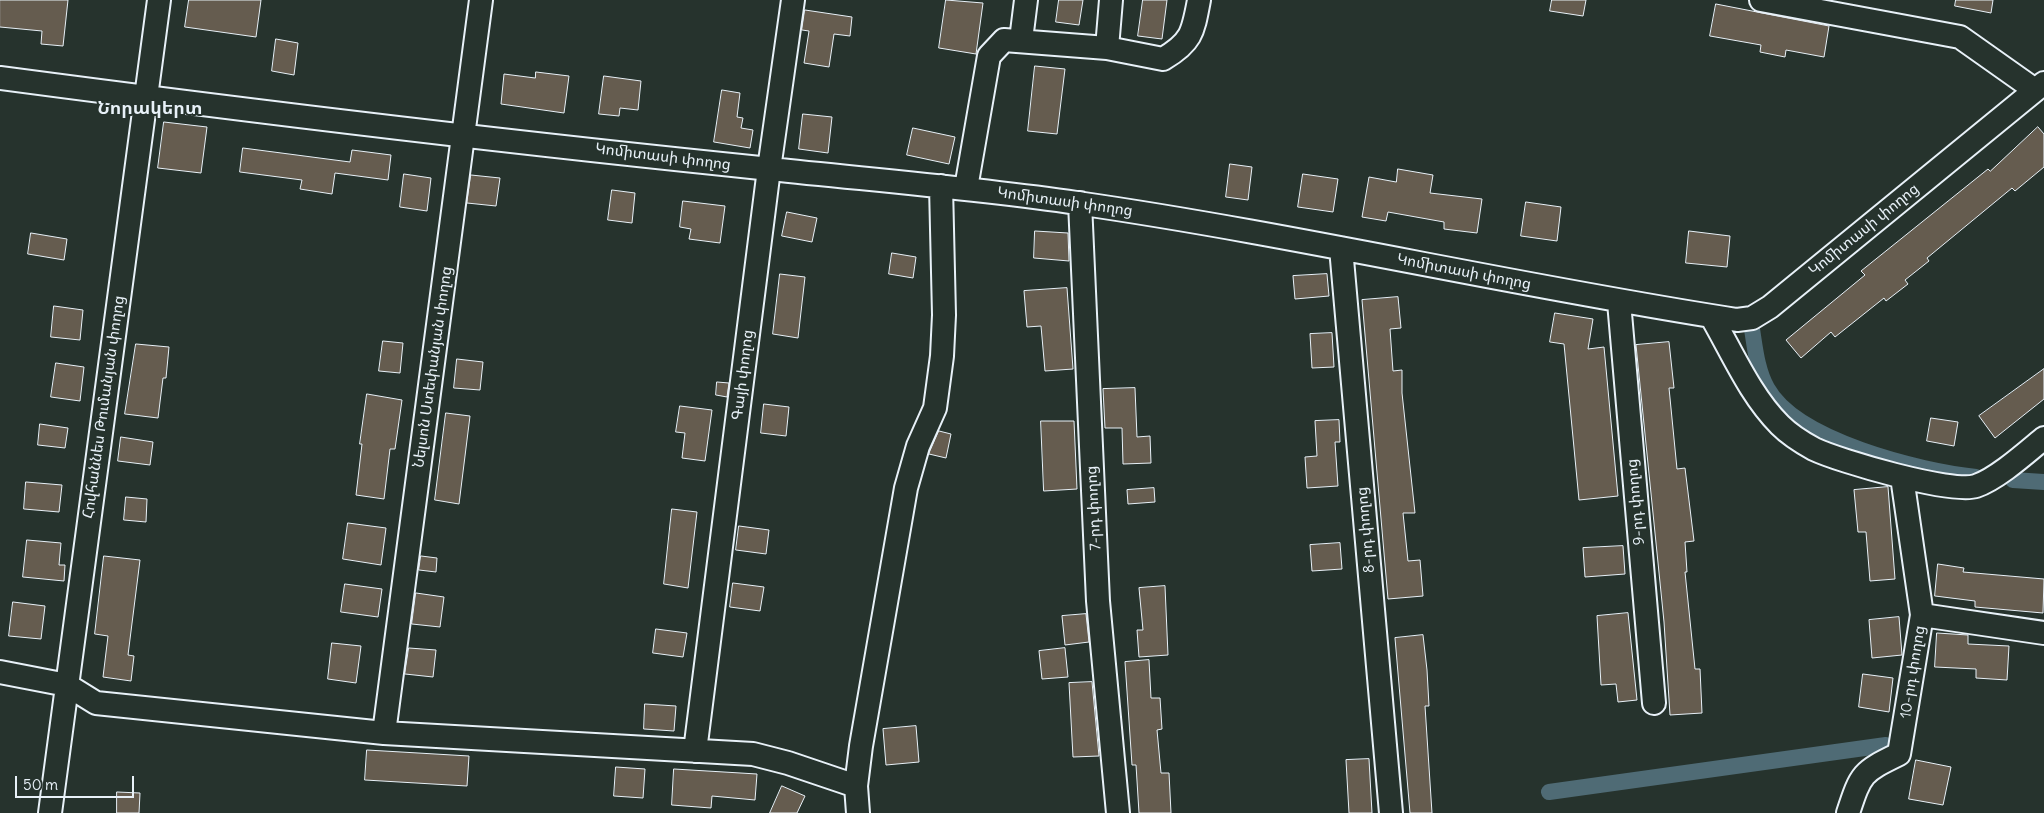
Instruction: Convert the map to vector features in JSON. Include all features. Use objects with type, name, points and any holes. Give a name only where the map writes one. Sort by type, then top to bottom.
[{"type":"street","name":"Հովհաննես Թումանյան փողոց","points":[[50,813],[158,0]]},
{"type":"street","name":"Նելսոն Ստեփանյան փողոց","points":[[384,733],[481,0]]},
{"type":"street","name":"Գայի փողոց","points":[[695,751],[769,169],[793,0]]},
{"type":"street","points":[[1021,40],[1026,0]]},
{"type":"street","points":[[1107,48],[1111,0]]},
{"type":"street","points":[[966,188],[989,56],[1004,40],[1107,48],[1163,58],[1182,47],[1193,28],[1199,0]]},
{"type":"street","points":[[1761,0],[1960,37],[2040,86]]},
{"type":"street","name":"Կոմիտասի փողոց","points":[[0,78],[464,134],[769,169],[966,188],[1080,203],[1341,248],[1618,302],[1736,320],[1752,318],[1770,307],[2040,86]]},
{"type":"street","points":[[858,813],[856,786],[861,746],[906,488],[918,446],[935,408],[942,356],[944,315],[941,186]]},
{"type":"street","name":"7-րդ փողոց","points":[[1080,203],[1098,601],[1118,813]]},
{"type":"street","name":"8-րդ փողոց","points":[[1341,248],[1391,813]]},
{"type":"street","name":"9-րդ փողոց","points":[[1618,302],[1654,703]]},
{"type":"street","points":[[1711,316],[1762,404],[1781,426],[1815,449],[1902,477],[1952,487],[1975,486],[2017,460],[2044,438]]},
{"type":"street","name":"10-րդ փողոց","points":[[1848,813],[1857,786],[1869,769],[1899,754],[1922,615],[1902,477]]},
{"type":"street","points":[[1922,615],[2044,633]]},
{"type":"street","points":[[0,672],[67,686],[96,703],[384,733],[752,754],[788,762],[856,786]]},
{"type":"building","points":[[0,0],[68,0],[63,46],[41,44],[42,31],[0,27]]},
{"type":"building","points":[[189,0],[261,0],[256,37],[185,27]]},
{"type":"building","points":[[946,0],[983,3],[976,54],[939,48]]},
{"type":"building","points":[[1059,0],[1083,0],[1079,25],[1056,22]]},
{"type":"building","points":[[1143,0],[1167,0],[1162,39],[1138,36]]},
{"type":"building","points":[[1552,0],[1586,0],[1583,16],[1550,11]]},
{"type":"building","points":[[1956,0],[1993,0],[1991,13],[1955,6]]},
{"type":"building","points":[[1716,4],[1829,26],[1824,57],[1786,50],[1785,57],[1760,52],[1761,45],[1710,36]]},
{"type":"building","points":[[805,10],[852,17],[850,36],[834,34],[829,67],[804,63],[809,31],[802,30]]},
{"type":"building","points":[[276,39],[298,43],[294,75],[272,71]]},
{"type":"building","points":[[1035,66],[1065,69],[1057,134],[1028,131]]},
{"type":"building","points":[[536,72],[569,76],[564,113],[501,104],[504,74],[535,78]]},
{"type":"building","points":[[604,76],[641,81],[638,110],[620,108],[619,116],[599,114]]},
{"type":"building","points":[[722,90],[740,93],[737,117],[743,118],[741,128],[753,130],[750,148],[714,142]]},
{"type":"building","points":[[803,114],[832,117],[828,153],[799,149]]},
{"type":"building","points":[[164,122],[207,127],[201,173],[158,168]]},
{"type":"building","points":[[2038,127],[2044,134],[2044,167],[2015,191],[2012,188],[1927,258],[1929,261],[1905,280],[1908,284],[1886,301],[1884,298],[1835,337],[1831,332],[1801,358],[1786,340],[1865,275],[1861,271],[1988,169],[1990,171]]},
{"type":"building","points":[[913,128],[955,137],[949,164],[907,155]]},
{"type":"building","points":[[243,148],[350,162],[352,150],[391,155],[388,180],[335,173],[332,194],[300,189],[302,180],[240,172]]},
{"type":"building","points":[[1230,164],[1252,167],[1248,200],[1226,197]]},
{"type":"building","points":[[1398,169],[1433,175],[1430,193],[1482,199],[1477,233],[1444,229],[1444,222],[1388,212],[1386,221],[1362,217],[1369,177],[1396,182]]},
{"type":"building","points":[[404,174],[431,178],[427,211],[400,207]]},
{"type":"building","points":[[1303,174],[1338,179],[1333,212],[1298,207]]},
{"type":"building","points":[[471,175],[500,178],[496,206],[467,203]]},
{"type":"building","points":[[612,190],[635,193],[632,223],[608,220]]},
{"type":"building","points":[[683,201],[725,206],[720,243],[689,239],[691,229],[680,227]]},
{"type":"building","points":[[1526,202],[1561,207],[1557,241],[1521,236]]},
{"type":"building","points":[[787,212],[817,218],[812,242],[782,236]]},
{"type":"building","points":[[1035,231],[1068,233],[1069,261],[1034,258]]},
{"type":"building","points":[[1689,231],[1730,236],[1727,267],[1686,263]]},
{"type":"building","points":[[31,233],[67,239],[64,260],[28,254]]},
{"type":"building","points":[[892,253],[916,257],[913,278],[889,274]]},
{"type":"building","points":[[780,274],[805,277],[798,338],[773,334]]},
{"type":"building","points":[[1327,274],[1329,296],[1295,299],[1293,276]]},
{"type":"building","points":[[1067,288],[1073,369],[1045,371],[1041,326],[1027,327],[1024,291]]},
{"type":"building","points":[[1398,297],[1401,328],[1390,329],[1393,371],[1402,370],[1402,393],[1415,513],[1403,513],[1408,561],[1420,560],[1423,596],[1388,599],[1362,300]]},
{"type":"building","points":[[54,306],[83,310],[80,340],[51,337]]},
{"type":"building","points":[[1555,313],[1593,319],[1588,349],[1604,347],[1618,496],[1579,500],[1564,344],[1550,342]]},
{"type":"building","points":[[1332,333],[1334,367],[1312,368],[1310,334]]},
{"type":"building","points":[[383,341],[403,343],[400,373],[379,371]]},
{"type":"building","points":[[1669,342],[1674,388],[1669,388],[1677,469],[1685,468],[1694,541],[1685,542],[1687,572],[1685,572],[1695,669],[1700,669],[1702,713],[1670,715],[1664,622],[1636,345]]},
{"type":"building","points":[[136,344],[169,347],[166,378],[163,378],[158,418],[125,414]]},
{"type":"building","points":[[457,359],[483,362],[480,390],[454,388]]},
{"type":"building","points":[[56,363],[84,367],[80,401],[51,397]]},
{"type":"building","points":[[2044,369],[2044,399],[1995,438],[1979,416]]},
{"type":"building","points":[[717,382],[729,383],[727,397],[716,395]]},
{"type":"building","points":[[1135,388],[1137,437],[1150,436],[1151,463],[1123,464],[1122,428],[1105,428],[1103,389]]},
{"type":"building","points":[[367,394],[402,400],[395,449],[390,449],[384,499],[356,495],[362,444],[360,444]]},
{"type":"building","points":[[764,404],[789,407],[786,436],[761,433]]},
{"type":"building","points":[[680,406],[712,410],[705,461],[682,458],[685,433],[676,432]]},
{"type":"building","points":[[446,413],[470,416],[459,504],[435,500]]},
{"type":"building","points":[[1931,418],[1958,422],[1954,446],[1927,441]]},
{"type":"building","points":[[1339,420],[1340,442],[1335,442],[1338,486],[1307,488],[1305,457],[1317,456],[1315,421]]},
{"type":"building","points":[[1041,421],[1074,421],[1077,489],[1044,491]]},
{"type":"building","points":[[40,424],[68,428],[65,448],[38,445]]},
{"type":"building","points":[[939,431],[951,434],[946,458],[929,454]]},
{"type":"building","points":[[121,437],[153,442],[150,465],[118,461]]},
{"type":"building","points":[[26,482],[62,485],[59,512],[24,509]]},
{"type":"building","points":[[1888,487],[1895,579],[1870,581],[1866,532],[1858,532],[1854,490]]},
{"type":"building","points":[[1154,488],[1155,502],[1128,504],[1127,490]]},
{"type":"building","points":[[126,497],[147,499],[146,522],[124,520]]},
{"type":"building","points":[[672,509],[697,512],[688,588],[664,584]]},
{"type":"building","points":[[348,523],[386,528],[381,565],[343,559]]},
{"type":"building","points":[[739,526],[769,530],[766,554],[736,550]]},
{"type":"building","points":[[27,540],[61,543],[59,565],[65,565],[64,581],[23,577]]},
{"type":"building","points":[[1340,543],[1342,569],[1312,571],[1310,545]]},
{"type":"building","points":[[1623,546],[1625,574],[1585,577],[1583,548]]},
{"type":"building","points":[[104,556],[140,560],[128,655],[134,656],[131,681],[103,677],[108,636],[95,634]]},
{"type":"building","points":[[421,556],[437,558],[436,572],[419,570]]},
{"type":"building","points":[[1938,564],[1964,568],[1963,572],[2044,579],[2043,613],[1975,607],[1975,601],[1935,596]]},
{"type":"building","points":[[733,583],[764,587],[760,611],[730,607]]},
{"type":"building","points":[[345,584],[382,589],[378,617],[341,612]]},
{"type":"building","points":[[1165,586],[1168,655],[1139,657],[1137,630],[1143,630],[1139,588]]},
{"type":"building","points":[[416,593],[444,597],[440,627],[412,624]]},
{"type":"building","points":[[13,602],[45,606],[41,639],[9,636]]},
{"type":"building","points":[[1628,613],[1637,700],[1618,702],[1616,684],[1601,685],[1597,616]]},
{"type":"building","points":[[1086,614],[1089,642],[1065,645],[1062,616]]},
{"type":"building","points":[[1899,617],[1902,655],[1872,658],[1869,620]]},
{"type":"building","points":[[656,629],[687,633],[683,657],[653,653]]},
{"type":"building","points":[[1937,633],[1968,635],[1968,644],[2009,646],[2007,680],[1976,678],[1976,669],[1935,667]]},
{"type":"building","points":[[1423,635],[1429,706],[1425,706],[1432,813],[1410,813],[1395,638]]},
{"type":"building","points":[[332,643],[361,646],[356,683],[328,679]]},
{"type":"building","points":[[409,648],[436,650],[433,677],[405,674]]},
{"type":"building","points":[[1065,648],[1068,677],[1042,679],[1039,651]]},
{"type":"building","points":[[1149,660],[1151,698],[1160,698],[1162,729],[1157,730],[1161,773],[1169,773],[1171,813],[1139,813],[1136,765],[1132,765],[1125,662]]},
{"type":"building","points":[[1863,674],[1893,678],[1889,712],[1859,707]]},
{"type":"building","points":[[1092,682],[1099,756],[1073,757],[1069,683]]},
{"type":"building","points":[[645,704],[676,706],[674,731],[644,729]]},
{"type":"building","points":[[916,726],[919,762],[886,765],[883,729]]},
{"type":"building","points":[[367,750],[469,756],[467,786],[365,780]]},
{"type":"building","points":[[1369,759],[1372,813],[1349,813],[1346,760]]},
{"type":"building","points":[[1916,760],[1951,767],[1943,805],[1909,799]]},
{"type":"building","points":[[616,767],[645,769],[643,798],[614,796]]},
{"type":"building","points":[[674,769],[757,774],[755,800],[712,796],[711,808],[672,805]]},
{"type":"building","points":[[782,786],[805,796],[797,813],[770,813]]},
{"type":"building","points":[[117,792],[140,793],[139,813],[117,813]]},
{"type":"waterway","points":[[1752,329],[1755,351],[1767,388],[1782,407],[1804,423],[1831,438],[1861,450],[1924,468],[1976,477]]},
{"type":"waterway","points":[[2013,480],[2044,482]]},
{"type":"waterway","points":[[1549,792],[1886,745]]},
{"type":"district","name":"Նորակերտ","points":[[150,109]]}]
